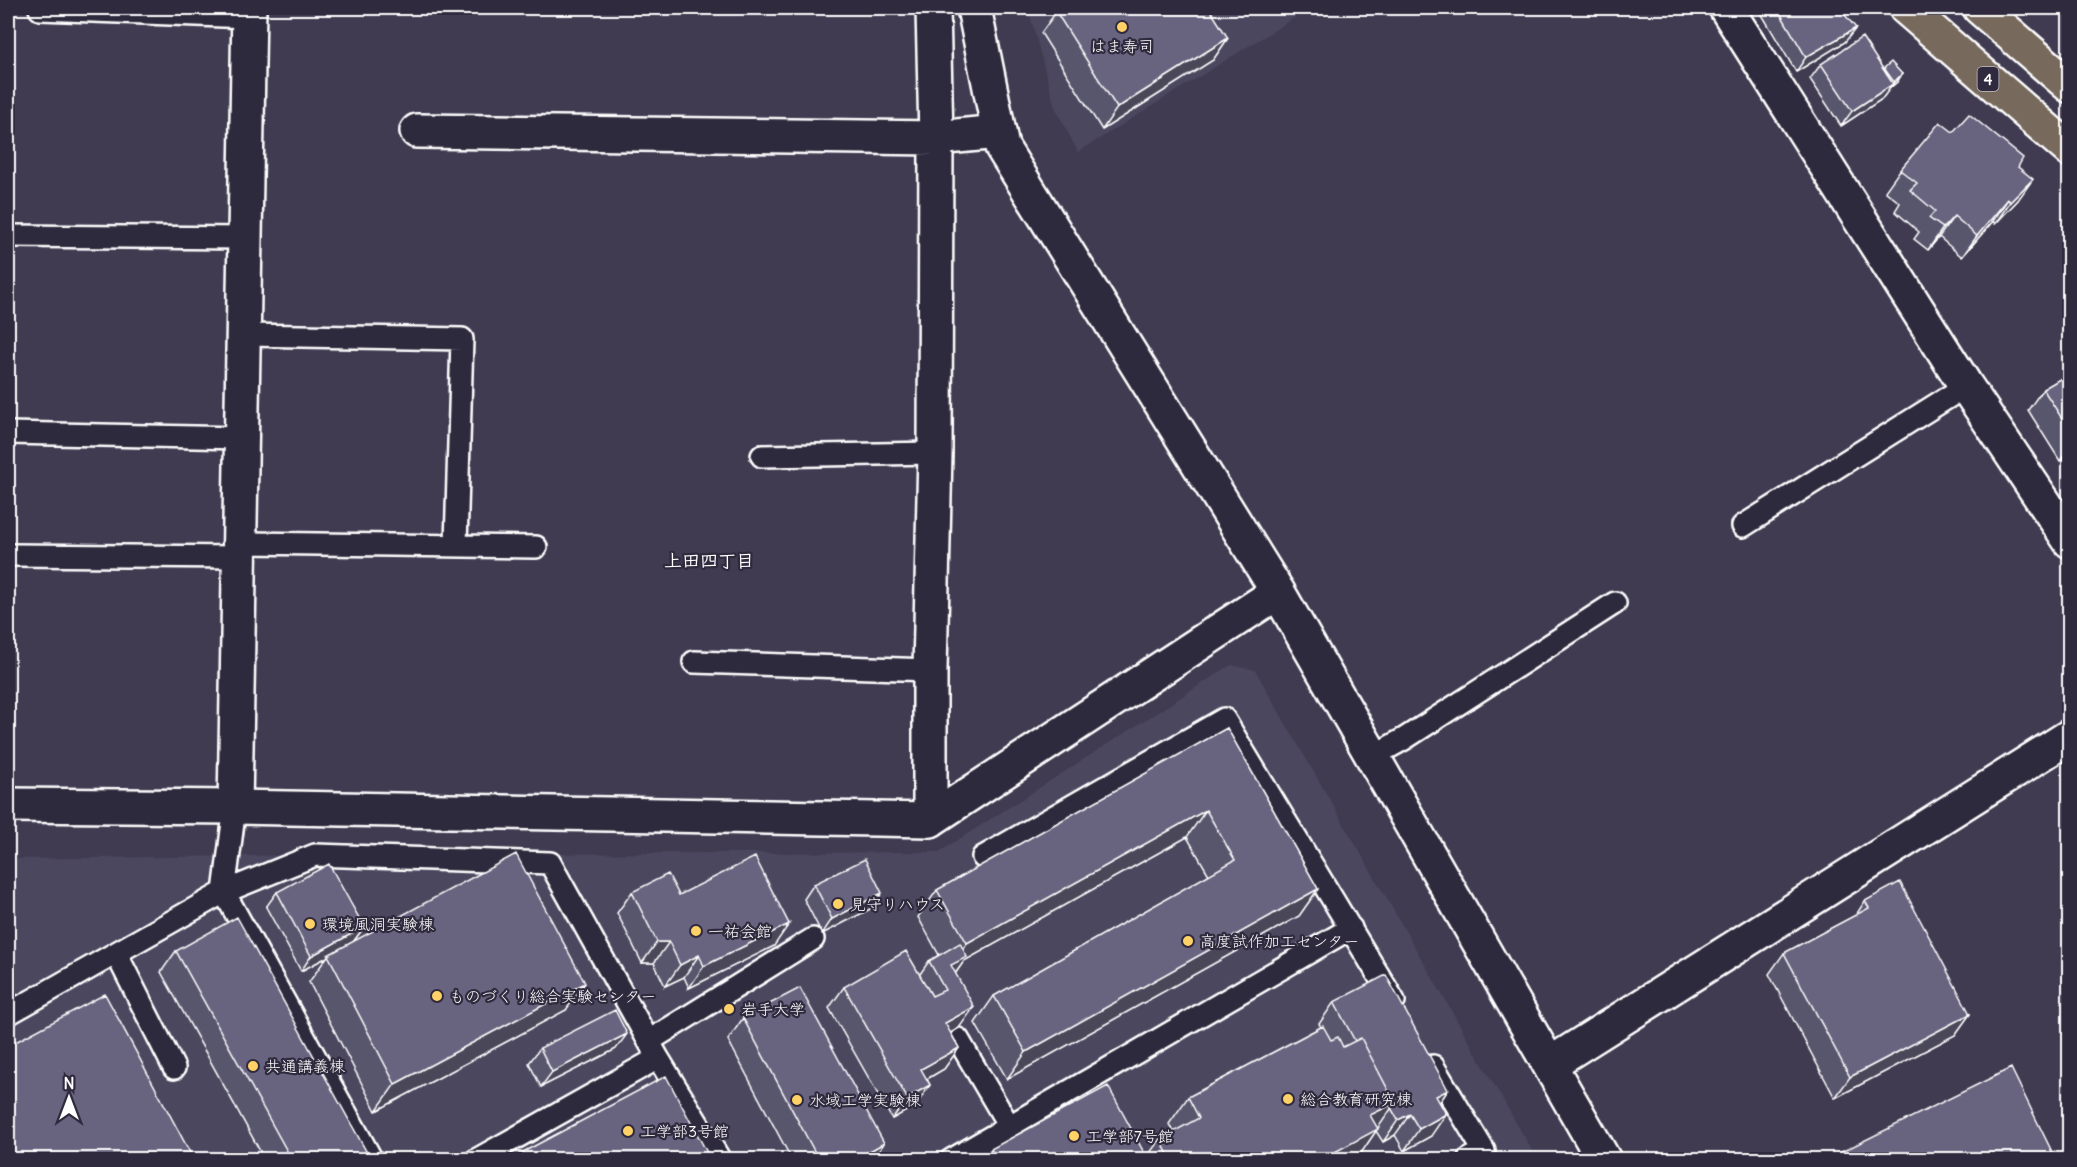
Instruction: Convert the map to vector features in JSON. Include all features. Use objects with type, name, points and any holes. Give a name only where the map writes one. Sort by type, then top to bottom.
[{"type":"highway","name":"4","points":[[1906,8],[2070,150]]},
{"type":"highway","points":[[1980,8],[2070,86]]},
{"type":"street","points":[[930,820],[930,670],[935,453],[936,138],[933,8]]},
{"type":"street","points":[[974,8],[1002,147],[1278,592],[1604,1160]]},
{"type":"street","points":[[1726,8],[1966,386],[2070,541]]},
{"type":"street","points":[[235,807],[249,12]]},
{"type":"street","points":[[417,131],[936,138],[999,132]]},
{"type":"street","points":[[8,805],[930,820],[1278,592]]},
{"type":"street","points":[[1550,1064],[2070,736]]},
{"type":"lane","points":[[40,9],[249,12]]},
{"type":"lane","points":[[8,236],[244,238]]},
{"type":"lane","points":[[243,335],[462,339],[456,545]]},
{"type":"lane","points":[[1743,526],[1966,386]]},
{"type":"lane","points":[[8,433],[241,438]]},
{"type":"lane","points":[[762,456],[935,453]]},
{"type":"lane","points":[[12,555],[456,545],[536,547]]},
{"type":"lane","points":[[1373,756],[1404,739],[1615,603]]},
{"type":"lane","points":[[694,662],[930,670]]},
{"type":"lane","points":[[983,857],[1224,719],[1406,1019]]},
{"type":"lane","points":[[235,807],[224,892],[372,1160]]},
{"type":"lane","points":[[8,1014],[224,892],[315,855],[550,863],[653,1049],[720,1160]]},
{"type":"lane","points":[[951,1160],[1352,928]]},
{"type":"lane","points":[[476,1160],[653,1049],[813,939]]},
{"type":"lane","points":[[116,953],[174,1068]]},
{"type":"lane","points":[[958,1038],[1009,1126]]},
{"type":"lane","points":[[1424,1050],[1484,1151],[1468,1160]]},
{"type":"shaded area","points":[[1028,8],[1310,8],[1078,152],[1055,107]]},
{"type":"shaded area","name":"岩手大学","points":[[1231,665],[1255,670],[1537,1159],[8,1159],[8,859],[939,852]]},
{"type":"building","points":[[1062,8],[1209,8],[1228,38],[1117,108],[1056,12]]},
{"type":"building","points":[[1777,8],[1839,8],[1856,28],[1806,57]]},
{"type":"building","points":[[1862,37],[1893,84],[1852,111],[1821,64]]},
{"type":"building","points":[[1891,62],[1902,74],[1894,82],[1884,68]]},
{"type":"building","points":[[1969,114],[2023,158],[2018,167],[2033,179],[2010,202],[2008,199],[1977,236],[1954,216],[1943,228],[1929,218],[1935,211],[1910,190],[1917,183],[1900,170],[1940,122],[1953,132]]},
{"type":"building","points":[[2070,373],[2070,431],[2043,389]]},
{"type":"building","name":"高度試作加工センター","points":[[1227,728],[1318,889],[1026,1052],[994,996],[1235,860],[1206,810],[967,943],[937,890]]},
{"type":"building","name":"ものづくり総合実験センター","points":[[516,854],[585,983],[395,1084],[328,955]]},
{"type":"building","name":"一祐会館","points":[[755,857],[789,924],[704,966],[699,955],[680,965],[669,942],[657,942],[632,892],[668,874],[679,895]]},
{"type":"building","points":[[865,859],[882,893],[832,919],[814,884]]},
{"type":"building","name":"環境風洞実験棟","points":[[329,864],[364,927],[311,956],[277,892]]},
{"type":"building","points":[[1900,882],[1970,1014],[1850,1077],[1784,953],[1869,908],[1865,901]]},
{"type":"building","name":"共通講義棟","points":[[237,917],[371,1160],[292,1160],[176,951]]},
{"type":"building","points":[[960,943],[967,957],[951,965],[974,1007],[945,1023],[959,1048],[921,1069],[930,1085],[907,1098],[844,987],[906,951],[932,996],[945,990],[929,961]]},
{"type":"building","points":[[1386,975],[1448,1090],[1436,1096],[1446,1114],[1419,1129],[1410,1114],[1398,1120],[1391,1108],[1395,1103],[1361,1038],[1355,1041],[1334,1002]]},
{"type":"building","points":[[800,988],[884,1143],[854,1160],[819,1160],[743,1018]]},
{"type":"building","points":[[105,994],[194,1160],[8,1160],[8,1046]]},
{"type":"building","points":[[615,1010],[627,1034],[552,1072],[540,1048]]},
{"type":"building","name":"総合教育研究棟","points":[[1323,1026],[1331,1040],[1338,1037],[1343,1047],[1361,1038],[1395,1103],[1370,1115],[1378,1129],[1320,1160],[1171,1160],[1160,1139],[1199,1118],[1188,1097]]},
{"type":"building","points":[[2011,1068],[2056,1160],[1840,1160],[1837,1154]]},
{"type":"building","points":[[666,1076],[711,1160],[508,1160]]},
{"type":"building","points":[[1108,1086],[1148,1160],[997,1160],[991,1149]]},
{"type":"place","name":"はま寿司","points":[[1122,27]]},
{"type":"place","name":"見守りハウス","points":[[838,904]]},
{"type":"place","name":"環境風洞実験棟","points":[[310,924]]},
{"type":"place","name":"一祐会館","points":[[696,931]]},
{"type":"place","name":"高度試作加工センター","points":[[1188,941]]},
{"type":"place","name":"ものづくり総合実験センター","points":[[437,996]]},
{"type":"place","name":"岩手大学","points":[[729,1009]]},
{"type":"place","name":"共通講義棟","points":[[253,1066]]},
{"type":"place","name":"総合教育研究棟","points":[[1288,1099]]},
{"type":"place","name":"水域工学実験棟","points":[[797,1100]]},
{"type":"place","name":"工学部3号館","points":[[628,1131]]},
{"type":"place","name":"工学部7号館","points":[[1074,1136]]},
{"type":"district","name":"上田四丁目","points":[[709,560]]}]
